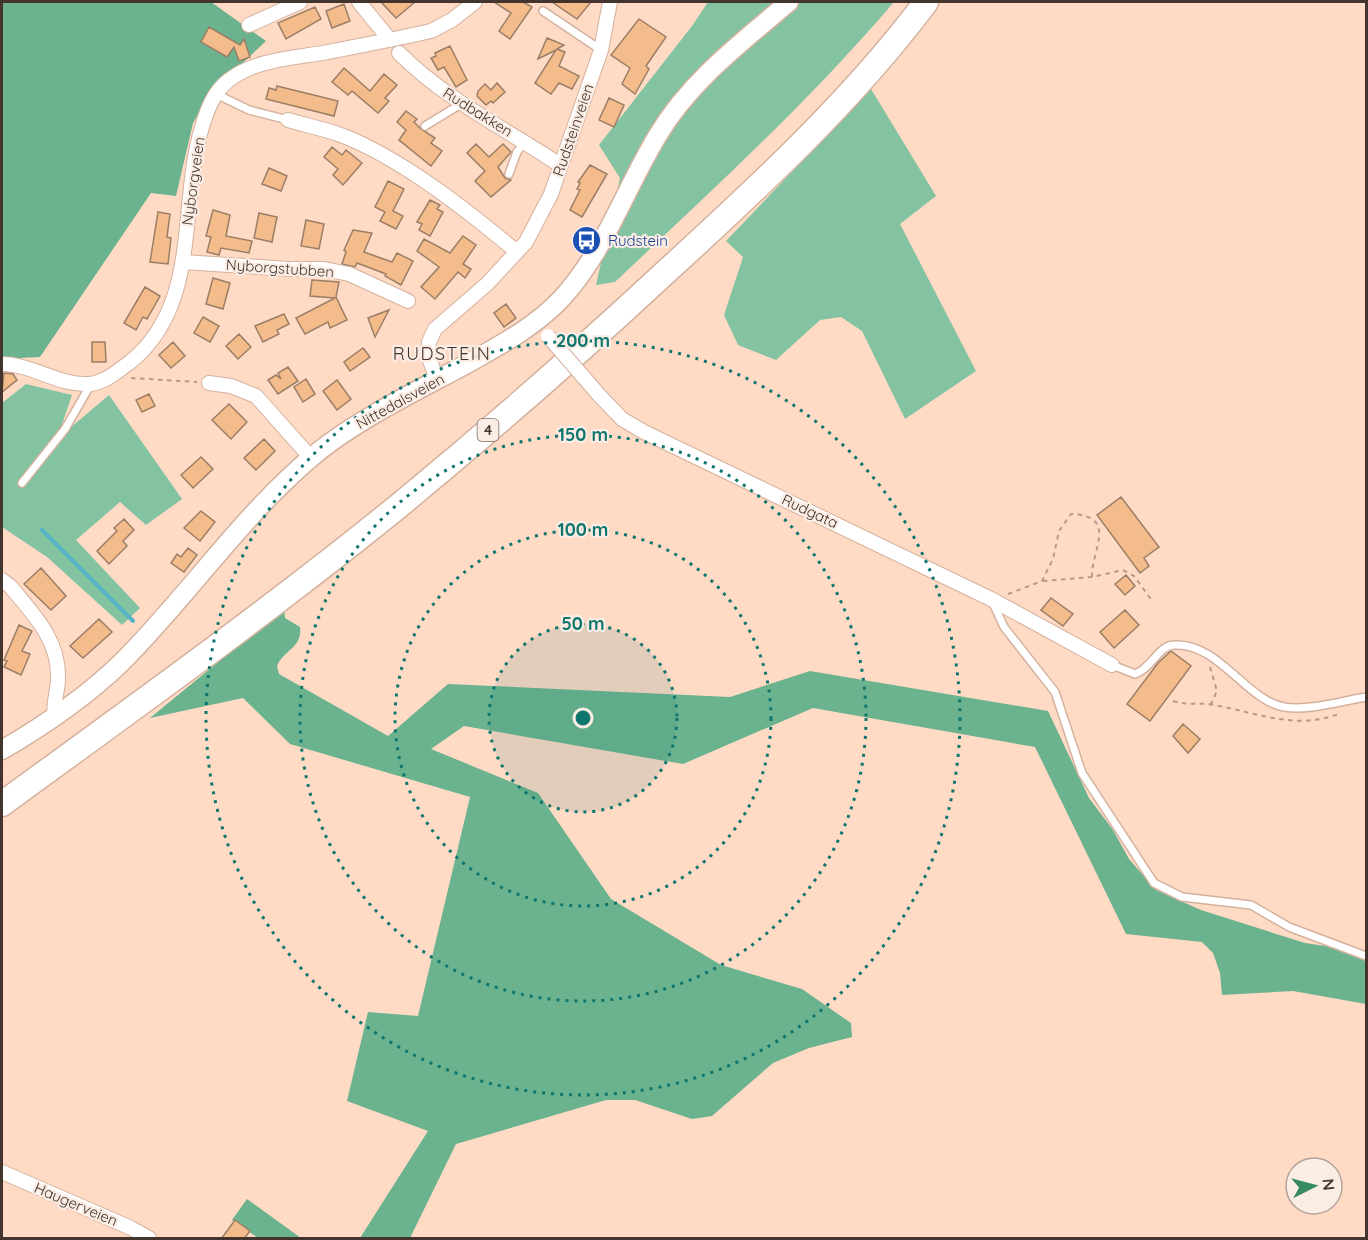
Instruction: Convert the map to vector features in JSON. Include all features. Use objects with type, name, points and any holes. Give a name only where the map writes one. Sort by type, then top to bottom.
[{"type":"highway","name":"4","points":[[2,790],[260,601],[393,496],[485,419],[578,337],[757,171],[843,83],[912,2]]},
{"type":"highway","name":"4","points":[[2,804],[274,604],[400,504],[536,389],[682,257],[785,158],[879,59],[926,2]]},
{"type":"main road","name":"Nittedalsveien","points":[[2,750],[55,717],[122,662],[258,510],[311,458],[349,430],[436,380],[542,328],[586,268],[658,135],[675,110],[710,71],[789,2]]},
{"type":"street","points":[[249,25],[300,2]]},
{"type":"street","points":[[359,2],[390,40]]},
{"type":"street","name":"Nyborgveien","points":[[91,384],[111,377],[138,356],[158,334],[171,307],[183,262],[195,150],[206,113],[216,94],[226,82],[256,65],[431,31],[452,20],[475,2]]},
{"type":"street","name":"Rudsteinveien","points":[[436,380],[428,347],[435,329],[487,284],[517,252],[540,214],[601,50],[609,2]]},
{"type":"street","name":"Rudbakken","points":[[399,53],[416,70],[462,104],[560,165]]},
{"type":"street","points":[[288,120],[342,135],[386,157],[456,204],[517,252]]},
{"type":"street","name":"Nyborgstubben","points":[[183,262],[324,269],[349,274],[408,301]]},
{"type":"street","name":"Rudgata","points":[[542,328],[622,419],[644,432],[991,599],[1112,664]]},
{"type":"street","points":[[2,364],[16,364],[75,383],[91,384]]},
{"type":"street","points":[[209,383],[231,386],[256,396],[311,458]]},
{"type":"street","points":[[2,580],[10,586],[52,641],[58,671],[53,707],[55,717]]},
{"type":"street","name":"Haugerveien","points":[[2,1172],[131,1228],[149,1239]]},
{"type":"lane","points":[[543,10],[601,50]]},
{"type":"lane","points":[[216,94],[249,110],[288,120]]},
{"type":"lane","points":[[425,126],[462,104]]},
{"type":"lane","points":[[508,174],[517,152],[525,142]]},
{"type":"lane","points":[[22,483],[64,429],[91,384]]},
{"type":"lane","points":[[991,599],[1004,627],[1055,692],[1082,773],[1154,883],[1182,897],[1242,902],[1296,930],[1366,956]]},
{"type":"lane","points":[[1112,664],[1135,674],[1140,673],[1172,644],[1190,647],[1205,655],[1237,675],[1267,700],[1284,707],[1366,697]]},
{"type":"path","points":[[123,380],[135,377],[209,383]]},
{"type":"path","points":[[1042,581],[1053,559],[1059,531],[1071,514],[1086,515],[1096,522],[1101,538],[1091,561],[1092,577]]},
{"type":"path","points":[[991,599],[1042,581],[1092,577],[1123,570],[1134,576],[1153,602]]},
{"type":"path","points":[[1205,655],[1217,691],[1211,704]]},
{"type":"green space","points":[[2,2],[211,2],[266,41],[211,93],[193,123],[176,196],[151,193],[40,357],[2,359]]},
{"type":"green space","points":[[708,2],[894,2],[828,76],[687,214],[615,282],[596,285],[620,178],[599,145],[692,26]]},
{"type":"green space","points":[[871,89],[936,196],[900,224],[976,371],[905,419],[862,331],[841,317],[820,320],[776,360],[738,345],[724,315],[743,257],[726,241]]},
{"type":"green space","points":[[26,384],[72,395],[57,439],[109,395],[182,499],[146,525],[120,502],[76,540],[140,608],[122,625],[47,557],[2,527],[2,403]]},
{"type":"green space","points":[[284,608],[285,618],[300,627],[300,634],[296,644],[277,666],[279,674],[388,736],[448,684],[730,697],[810,671],[1048,711],[1089,798],[1113,830],[1129,859],[1156,890],[1201,910],[1305,943],[1366,952],[1366,1004],[1293,991],[1222,995],[1220,973],[1213,953],[1202,942],[1126,934],[1035,747],[813,708],[683,764],[464,726],[431,749],[538,793],[611,899],[721,965],[802,989],[851,1023],[852,1037],[809,1048],[773,1063],[712,1116],[692,1119],[635,1100],[606,1100],[456,1144],[410,1238],[360,1238],[428,1131],[347,1101],[368,1012],[418,1016],[470,797],[290,744],[243,698],[150,718]]},
{"type":"green space","points":[[247,1199],[301,1238],[258,1238],[232,1220]]},
{"type":"building","points":[[381,2],[415,2],[396,18]]},
{"type":"building","points":[[494,2],[523,2],[532,7],[510,39],[499,31],[511,13]]},
{"type":"building","points":[[552,2],[591,2],[577,19]]},
{"type":"building","points":[[344,4],[350,21],[332,28],[326,11]]},
{"type":"building","points":[[315,7],[321,19],[286,39],[278,23]]},
{"type":"building","points":[[639,19],[666,37],[646,66],[649,69],[635,94],[622,84],[630,68],[611,55]]},
{"type":"building","points":[[209,27],[240,45],[244,39],[250,57],[239,61],[234,47],[227,57],[201,42]]},
{"type":"building","points":[[547,38],[564,45],[557,49],[565,52],[559,66],[579,76],[572,89],[559,83],[551,94],[535,83],[556,50],[538,59]]},
{"type":"building","points":[[450,46],[467,80],[456,87],[444,67],[438,70],[431,58],[436,56],[435,53]]},
{"type":"building","points":[[344,68],[370,91],[384,74],[397,85],[385,98],[389,101],[378,113],[352,91],[348,95],[332,82]]},
{"type":"building","points":[[497,83],[505,92],[493,103],[491,101],[486,105],[477,96],[478,91],[485,84],[491,90]]},
{"type":"building","points":[[277,86],[338,101],[334,116],[266,99],[269,88],[276,90]]},
{"type":"building","points":[[609,98],[624,105],[614,127],[599,120]]},
{"type":"building","points":[[406,111],[417,119],[414,122],[421,129],[435,138],[431,143],[442,151],[431,166],[399,140],[406,130],[397,122]]},
{"type":"building","points":[[476,144],[489,157],[503,144],[511,152],[498,167],[505,178],[511,180],[491,197],[475,181],[485,171],[467,153]]},
{"type":"building","points":[[332,147],[342,155],[346,150],[362,163],[343,185],[333,175],[338,169],[324,157]]},
{"type":"building","points":[[590,165],[607,174],[582,217],[570,210],[580,190],[577,189],[580,183],[578,182]]},
{"type":"building","points":[[269,168],[287,176],[281,191],[262,184]]},
{"type":"building","points":[[388,181],[404,189],[393,211],[403,216],[396,229],[380,221],[385,212],[375,207]]},
{"type":"building","points":[[430,200],[440,205],[437,209],[443,212],[430,236],[419,230],[422,224],[417,222]]},
{"type":"building","points":[[213,210],[230,215],[226,236],[252,241],[249,253],[221,248],[219,255],[207,252],[211,237],[206,236]]},
{"type":"building","points":[[158,212],[170,214],[167,237],[171,238],[168,264],[150,262]]},
{"type":"building","points":[[259,213],[277,217],[272,242],[254,238]]},
{"type":"building","points":[[306,220],[324,224],[319,249],[301,246]]},
{"type":"building","points":[[353,230],[372,233],[364,252],[392,262],[397,253],[413,261],[401,285],[385,276],[386,274],[357,263],[355,267],[342,264],[346,252],[344,250]]},
{"type":"building","points":[[463,236],[476,245],[463,264],[471,269],[465,278],[458,272],[435,299],[421,287],[439,267],[417,251],[424,239],[450,253]]},
{"type":"building","points":[[213,278],[230,283],[223,309],[206,304]]},
{"type":"building","points":[[312,280],[339,282],[336,297],[347,320],[330,328],[328,322],[305,334],[296,318],[335,298],[310,296]]},
{"type":"building","points":[[145,287],[160,296],[147,319],[143,317],[136,330],[124,323]]},
{"type":"building","points":[[506,304],[516,318],[504,327],[494,313]]},
{"type":"building","points":[[389,310],[375,337],[368,318]]},
{"type":"building","points":[[284,314],[289,324],[277,330],[279,334],[263,342],[255,326]]},
{"type":"building","points":[[203,317],[219,326],[210,342],[194,333]]},
{"type":"building","points":[[239,334],[251,347],[238,359],[226,346]]},
{"type":"building","points":[[92,342],[105,342],[106,362],[92,362]]},
{"type":"building","points":[[173,342],[185,356],[171,368],[159,355]]},
{"type":"building","points":[[363,348],[370,357],[350,371],[344,362]]},
{"type":"building","points":[[288,367],[298,381],[278,394],[268,380],[276,375],[281,379],[278,373]]},
{"type":"building","points":[[4,373],[13,374],[17,380],[2,392]]},
{"type":"building","points":[[306,379],[315,394],[303,402],[294,387]]},
{"type":"building","points":[[337,380],[351,399],[337,410],[323,391]]},
{"type":"building","points":[[149,394],[155,406],[142,412],[136,400]]},
{"type":"building","points":[[229,404],[247,422],[231,439],[212,420]]},
{"type":"building","points":[[264,439],[275,451],[256,470],[244,458]]},
{"type":"building","points":[[201,457],[213,469],[193,488],[181,475]]},
{"type":"building","points":[[1121,497],[1159,547],[1144,558],[1149,566],[1140,573],[1097,515]]},
{"type":"building","points":[[201,511],[215,522],[200,541],[184,528]]},
{"type":"building","points":[[124,519],[134,530],[123,541],[127,546],[109,564],[97,551],[117,531],[114,528]]},
{"type":"building","points":[[188,548],[197,555],[184,572],[171,563],[177,554],[181,557]]},
{"type":"building","points":[[41,568],[66,596],[51,610],[24,584]]},
{"type":"building","points":[[1126,575],[1135,586],[1125,595],[1115,584]]},
{"type":"building","points":[[1051,598],[1073,614],[1063,626],[1041,610]]},
{"type":"building","points":[[1125,610],[1139,625],[1114,648],[1100,632]]},
{"type":"building","points":[[99,619],[112,632],[83,658],[70,646]]},
{"type":"building","points":[[19,625],[32,631],[22,651],[30,654],[21,675],[4,667],[7,661],[4,660]]},
{"type":"building","points":[[1171,651],[1191,666],[1150,721],[1127,704],[1158,663]]},
{"type":"building","points":[[1183,724],[1200,739],[1188,753],[1173,736]]},
{"type":"building","points":[[235,1220],[250,1231],[244,1239],[221,1239]]},
{"type":"waterway","points":[[42,530],[133,621]]},
{"type":"place","name":"Rudstein","points":[[587,240]]},
{"type":"district","name":"RUDSTEIN","points":[[442,353]]}]
